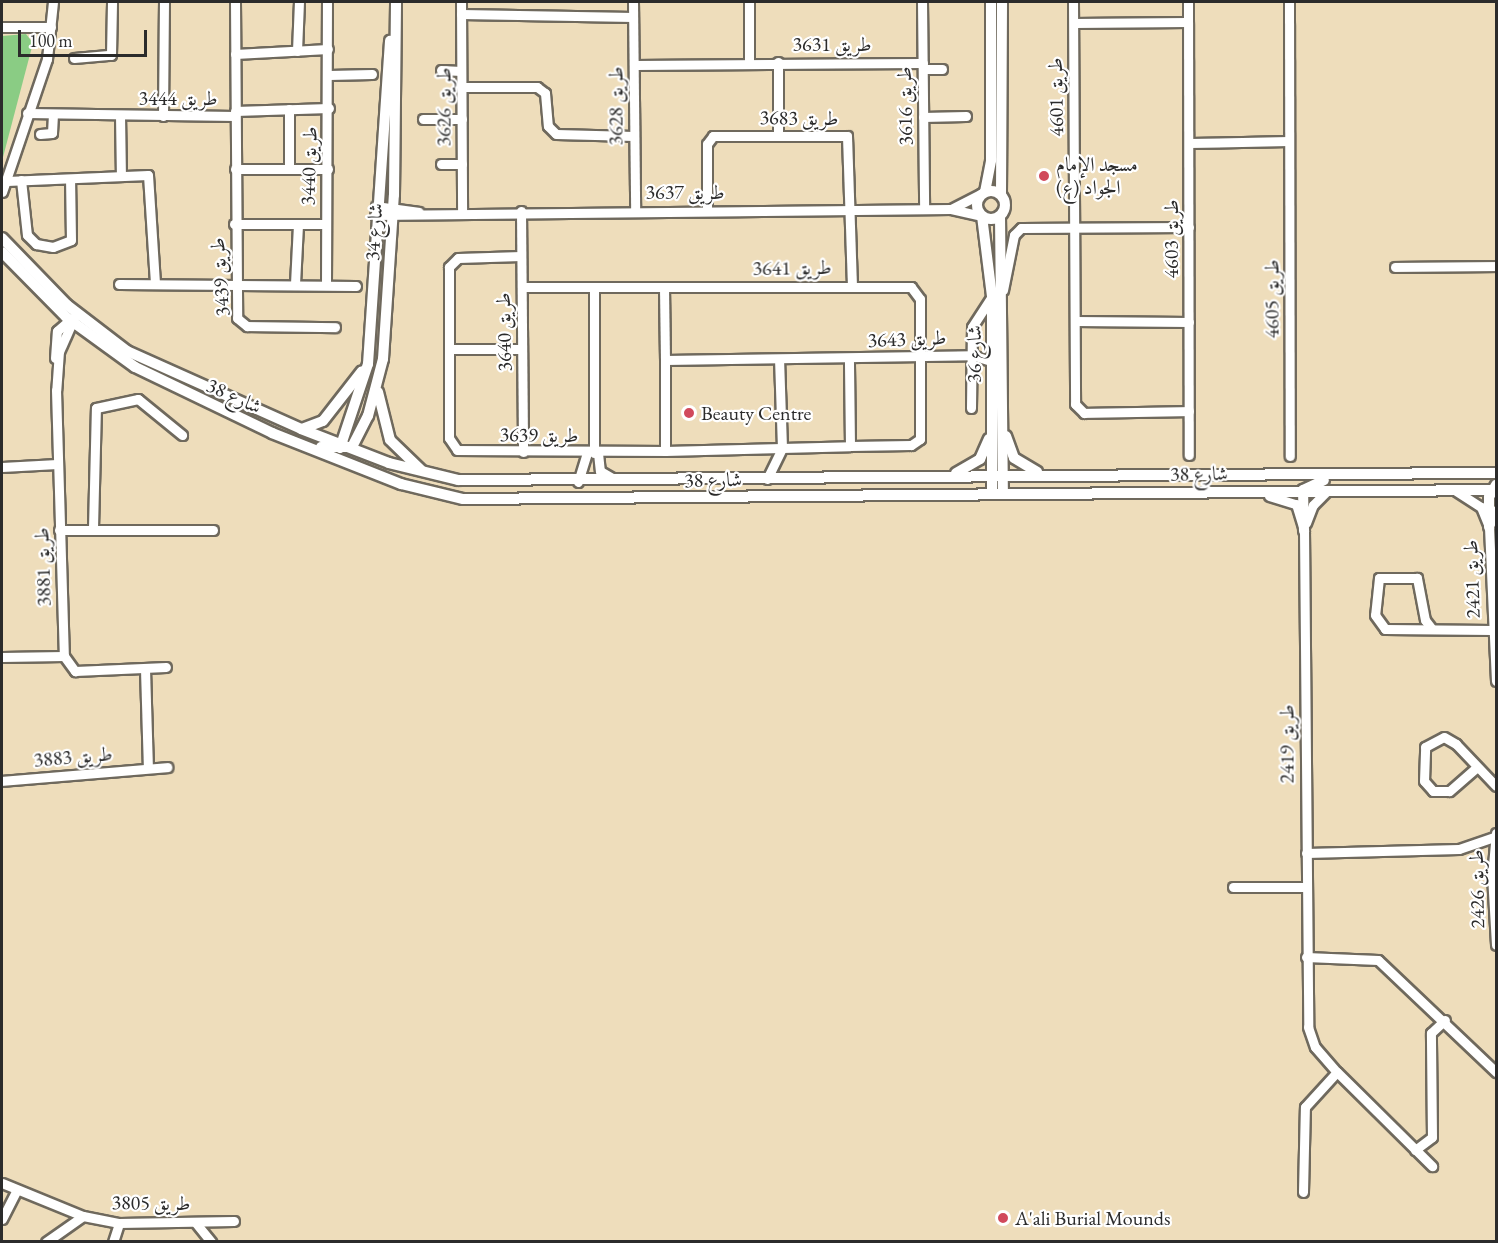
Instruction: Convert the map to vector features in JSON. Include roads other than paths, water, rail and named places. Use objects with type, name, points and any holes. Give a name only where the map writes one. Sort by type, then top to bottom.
[{"type":"street","points":[[2,192],[47,59],[53,2]]},
{"type":"street","points":[[74,58],[111,55],[112,2]]},
{"type":"street","points":[[163,116],[164,2]]},
{"type":"street","name":"طريق 3439","points":[[235,2],[234,224],[240,324],[335,327]]},
{"type":"street","points":[[297,51],[300,2]]},
{"type":"street","name":"طريق 3440","points":[[326,285],[329,108],[327,2]]},
{"type":"street","name":"شارع 34","points":[[340,446],[368,364],[376,210],[395,2]]},
{"type":"street","name":"شارع 34","points":[[352,447],[377,389],[393,212],[395,2]]},
{"type":"street","name":"طريق 3626","points":[[461,2],[462,212]]},
{"type":"street","name":"طريق 3628","points":[[633,2],[635,210]]},
{"type":"street","points":[[749,2],[749,62]]},
{"type":"street","name":"طريق 3616","points":[[922,2],[924,209]]},
{"type":"street","points":[[991,2],[991,160],[977,207],[982,216],[1000,216],[1005,207],[1000,194],[1002,2]]},
{"type":"street","name":"طريق 4601","points":[[1073,2],[1076,228],[1075,400],[1080,411],[1189,411]]},
{"type":"street","name":"طريق 4603","points":[[1188,2],[1189,455]]},
{"type":"street","name":"طريق 4605","points":[[1288,2],[1290,456]]},
{"type":"street","points":[[461,14],[633,17]]},
{"type":"street","points":[[1074,22],[1187,22]]},
{"type":"street","points":[[2,27],[51,27]]},
{"type":"street","points":[[235,54],[328,49]]},
{"type":"street","name":"طريق 3631","points":[[778,62],[778,135]]},
{"type":"street","name":"طريق 3631","points":[[635,65],[778,62],[923,66],[942,69]]},
{"type":"street","points":[[441,70],[461,71]]},
{"type":"street","points":[[328,75],[372,74]]},
{"type":"street","points":[[461,87],[537,87],[545,93],[548,126],[555,134],[634,136]]},
{"type":"street","name":"طريق 3444","points":[[27,113],[163,116],[329,108]]},
{"type":"street","points":[[289,110],[289,169]]},
{"type":"street","points":[[39,134],[52,133],[53,114]]},
{"type":"street","name":"طريق 3444","points":[[120,115],[121,176]]},
{"type":"street","points":[[923,117],[966,116]]},
{"type":"street","points":[[423,119],[462,119]]},
{"type":"street","name":"طريق 3683","points":[[707,210],[708,139],[778,135],[847,136],[852,285]]},
{"type":"street","points":[[1190,142],[1289,141]]},
{"type":"street","points":[[441,164],[462,165]]},
{"type":"street","points":[[235,169],[327,169]]},
{"type":"street","points":[[7,181],[121,176],[150,179],[155,284]]},
{"type":"street","points":[[21,180],[27,235],[36,244],[52,247],[71,240],[70,179]]},
{"type":"street","points":[[983,193],[1000,194]]},
{"type":"street","name":"طريق 3637","points":[[951,209],[983,193]]},
{"type":"street","name":"طريق 3637","points":[[376,210],[462,212],[951,209],[982,216]]},
{"type":"street","name":"طريق 3640","points":[[521,211],[524,452]]},
{"type":"street","name":"شارع 36","points":[[982,216],[992,296],[993,362],[1004,475],[998,494]]},
{"type":"street","name":"شارع 36","points":[[998,494],[992,475],[998,427],[1003,290],[1000,216]]},
{"type":"street","points":[[234,224],[326,224]]},
{"type":"street","name":"طريق 3440","points":[[296,284],[298,224]]},
{"type":"street","points":[[1003,290],[1015,232],[1076,228],[1189,227]]},
{"type":"street","name":"شارع 38","points":[[2,238],[67,305],[127,351],[181,378],[340,446]]},
{"type":"street","name":"شارع 38","points":[[2,252],[71,320],[135,367],[272,433],[431,494],[480,501],[1495,488]]},
{"type":"street","name":"طريق 3639","points":[[521,256],[458,258],[450,264],[451,443],[462,451],[593,453],[594,288]]},
{"type":"street","points":[[1395,267],[1497,266]]},
{"type":"street","points":[[119,284],[356,286]]},
{"type":"street","name":"طريق 3641","points":[[522,287],[664,288],[852,285],[916,290],[921,435],[911,445],[850,446]]},
{"type":"street","points":[[664,288],[665,451]]},
{"type":"street","name":"طريق 3643","points":[[665,360],[972,355],[973,323],[992,296]]},
{"type":"street","points":[[67,305],[71,320],[89,323]]},
{"type":"street","name":"طريق 3881","points":[[64,656],[54,339],[71,320]]},
{"type":"street","points":[[1075,321],[1189,322]]},
{"type":"street","points":[[450,350],[522,349]]},
{"type":"street","points":[[971,408],[972,355],[993,362]]},
{"type":"street","name":"طريق 3643","points":[[849,358],[850,446]]},
{"type":"street","points":[[767,479],[782,448],[779,359]]},
{"type":"street","points":[[302,429],[324,421],[368,364]]},
{"type":"street","points":[[377,389],[390,440],[426,474]]},
{"type":"street","points":[[93,528],[96,408],[138,399],[182,435]]},
{"type":"street","points":[[998,427],[1014,458],[1043,474]]},
{"type":"street","points":[[946,476],[980,459],[998,427]]},
{"type":"street","points":[[272,433],[352,447]]},
{"type":"street","points":[[340,446],[347,463]]},
{"type":"street","points":[[593,453],[850,446]]},
{"type":"street","name":"شارع 38","points":[[352,447],[426,474],[490,482],[1043,474],[1497,472]]},
{"type":"street","points":[[593,453],[600,471],[619,481]]},
{"type":"street","points":[[578,482],[593,453]]},
{"type":"street","points":[[2,467],[57,464]]},
{"type":"street","points":[[1304,531],[1303,489],[1313,481],[1393,473]]},
{"type":"street","points":[[1489,527],[1495,488]]},
{"type":"street","name":"طريق 2419","points":[[1328,490],[1313,505],[1304,531],[1308,1027],[1315,1047],[1337,1072],[1432,1166]]},
{"type":"street","name":"طريق 2421","points":[[1454,490],[1481,507],[1489,527],[1492,630],[1497,681]]},
{"type":"street","name":"طريق 2419","points":[[1219,492],[1292,500],[1304,531]]},
{"type":"street","name":"طريق 2421","points":[[1489,527],[1497,510]]},
{"type":"street","points":[[59,530],[93,528],[213,530]]},
{"type":"street","name":"طريق 2421","points":[[1431,628],[1425,620],[1418,578],[1379,578],[1375,615],[1380,625],[1431,628],[1492,630]]},
{"type":"street","points":[[2,657],[64,656],[75,671],[166,667]]},
{"type":"street","points":[[146,669],[148,768]]},
{"type":"street","points":[[1477,767],[1449,791],[1432,791],[1425,781],[1425,747],[1444,737],[1477,767],[1497,786]]},
{"type":"street","name":"طريق 3883","points":[[2,781],[167,767]]},
{"type":"street","points":[[1306,853],[1459,849],[1496,835]]},
{"type":"street","name":"طريق 2426","points":[[1496,835],[1497,945]]},
{"type":"street","points":[[1233,887],[1306,887]]},
{"type":"street","points":[[1306,957],[1378,960],[1445,1020],[1497,1072]]},
{"type":"street","points":[[1415,1150],[1432,1137],[1431,1033],[1445,1020]]},
{"type":"street","points":[[1303,1191],[1305,1107],[1337,1072]]},
{"type":"street","name":"طريق 3805","points":[[2,1183],[16,1192],[83,1216],[118,1223],[234,1221]]},
{"type":"street","points":[[2,1219],[16,1192]]},
{"type":"street","points":[[46,1242],[83,1216]]},
{"type":"street","points":[[195,1222],[211,1242]]},
{"type":"street","points":[[113,1242],[118,1223]]},
{"type":"place","name":"مسجد الإمام الجواد (ع)","points":[[1044,176]]},
{"type":"place","name":"Beauty Centre","points":[[689,413]]},
{"type":"place","name":"A'ali Burial Mounds","points":[[1003,1218]]}]
